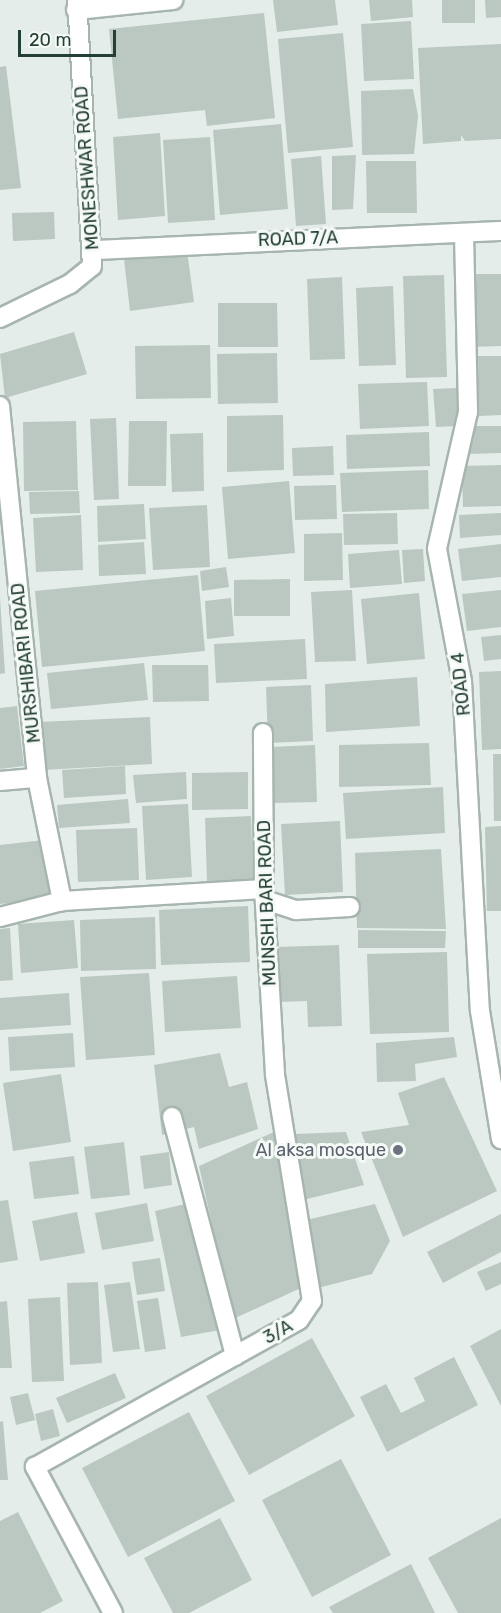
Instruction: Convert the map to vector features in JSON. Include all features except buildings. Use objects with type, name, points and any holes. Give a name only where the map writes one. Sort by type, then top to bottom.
[{"type":"street","points":[[76,5],[173,0]]},
{"type":"street","name":"MONESHWAR ROAD","points":[[0,318],[70,284],[92,266],[94,250],[76,5]]},
{"type":"street","name":"ROAD 7/A","points":[[94,250],[501,231]]},
{"type":"street","name":"ROAD 4","points":[[464,234],[468,412],[437,549],[462,681],[480,1011],[501,1139]]},
{"type":"street","name":"MURSHIBARI ROAD","points":[[0,406],[37,778],[62,900]]},
{"type":"street","name":"MUNSHI BARI ROAD","points":[[263,733],[264,895],[275,1074]]},
{"type":"street","points":[[0,781],[37,778]]},
{"type":"street","points":[[0,917],[62,900],[264,895],[296,910],[350,907]]},
{"type":"street","name":"3/A","points":[[113,1613],[35,1467],[299,1320],[312,1301],[275,1074]]},
{"type":"street","points":[[172,1117],[235,1356]]},
{"type":"place","name":"Al aksa mosque","points":[[398,1150]]}]
